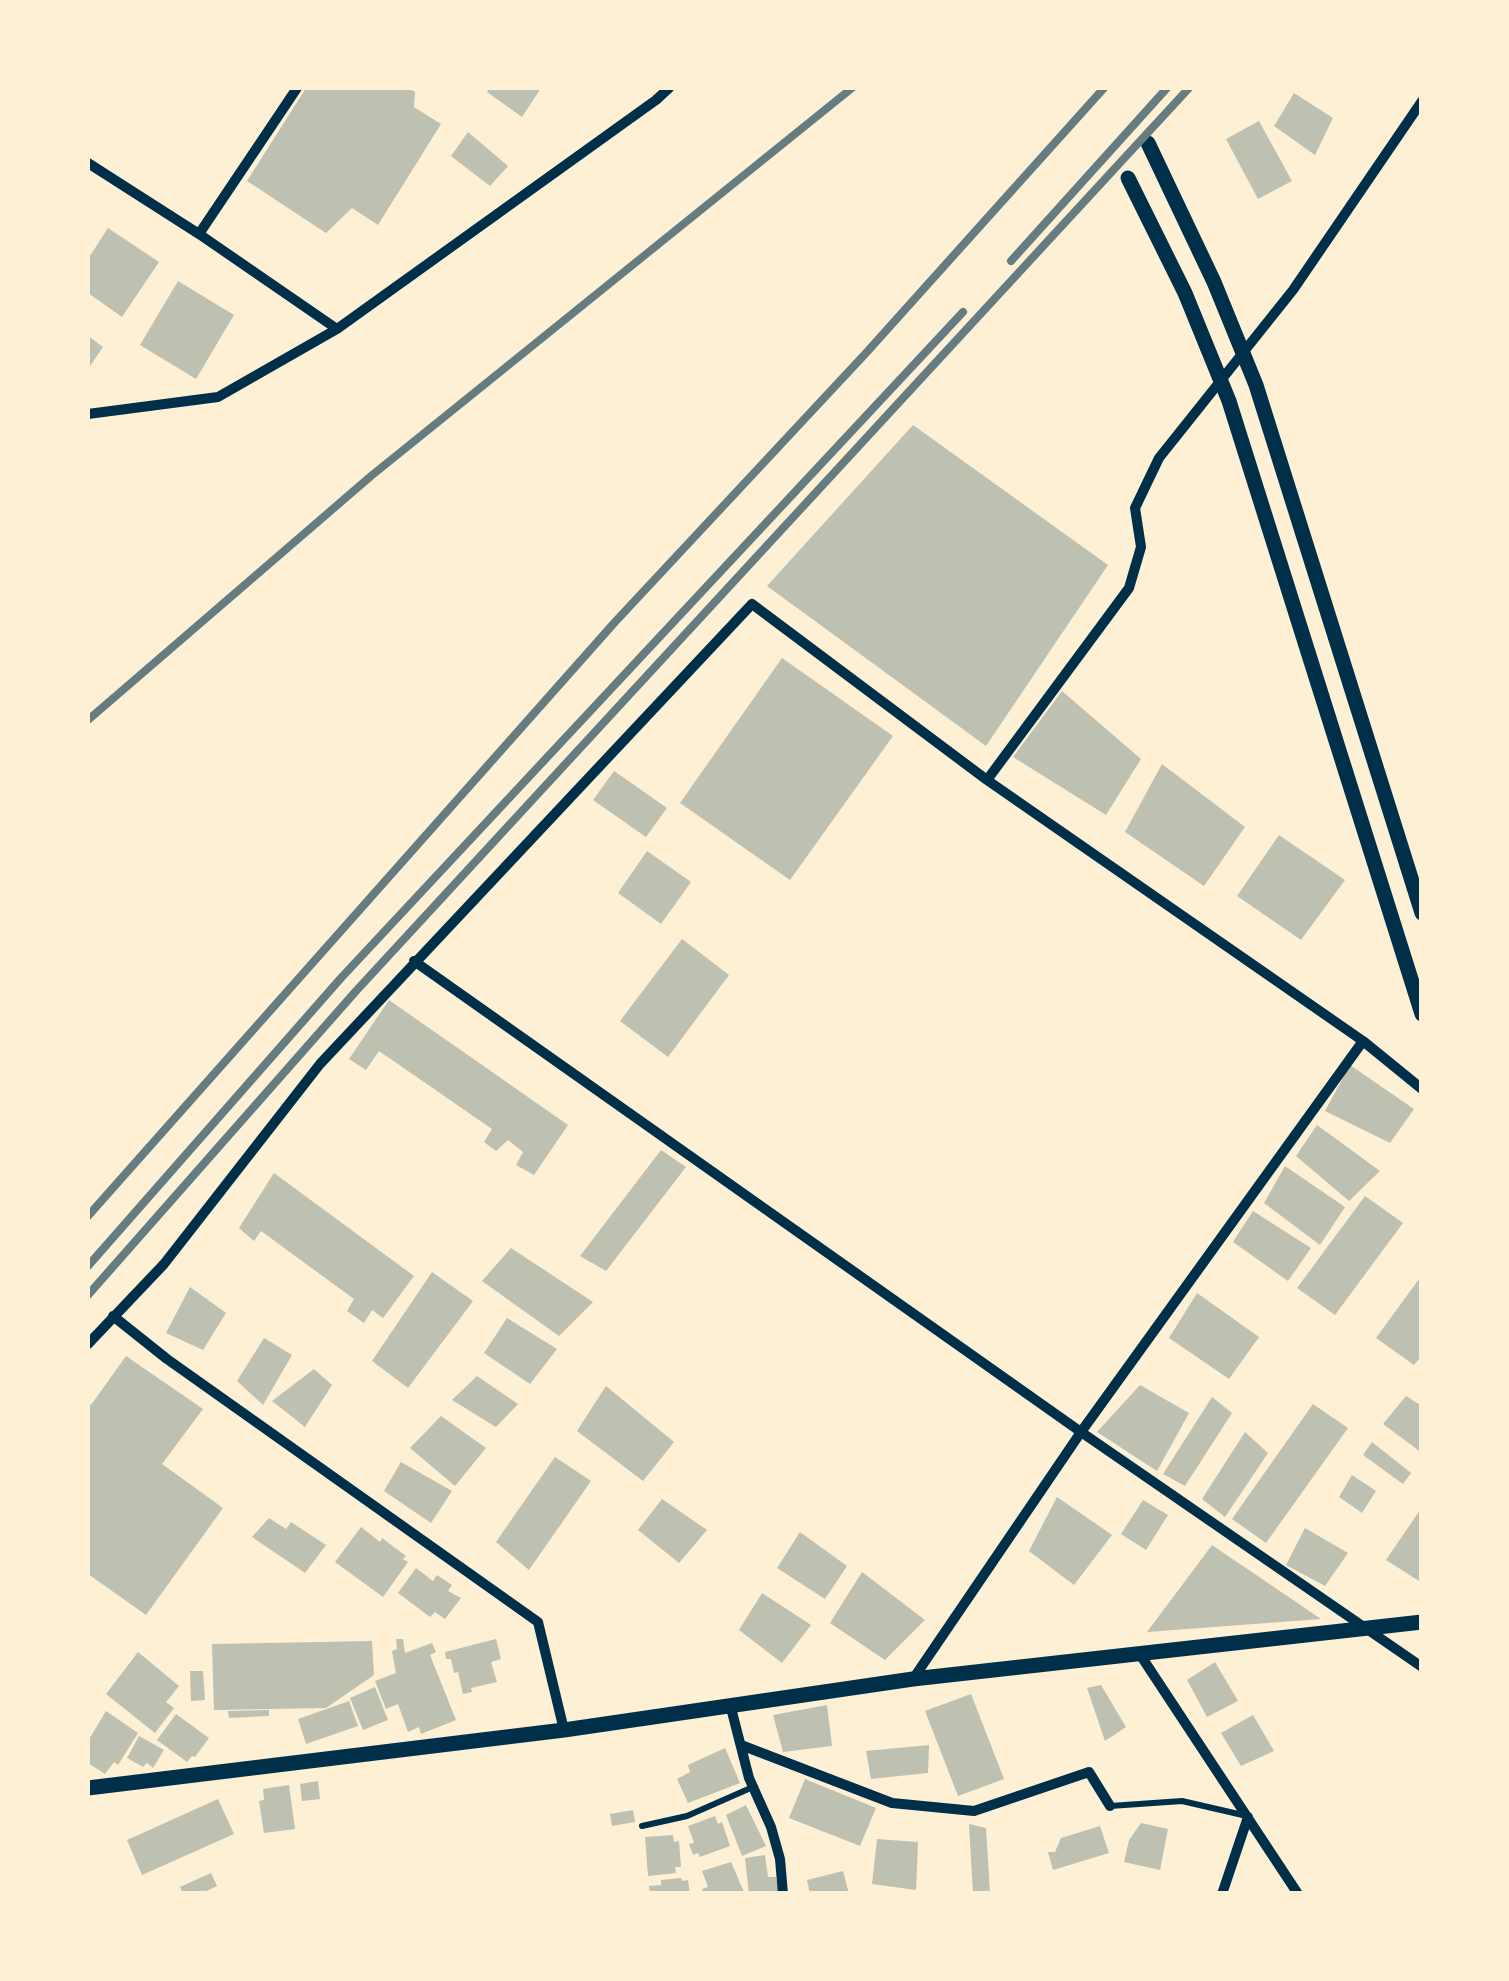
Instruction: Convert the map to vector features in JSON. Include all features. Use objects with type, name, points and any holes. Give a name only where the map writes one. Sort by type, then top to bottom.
[{"type":"street","points":[[199,234],[297,88]]},
{"type":"street","points":[[88,414],[218,397],[337,329],[669,88]]},
{"type":"street","points":[[987,780],[1128,588],[1141,546],[1135,508],[1159,458],[1293,290],[1422,101]]},
{"type":"street","points":[[1148,142],[1214,282],[1256,385],[1422,913]]},
{"type":"street","points":[[88,163],[337,329]]},
{"type":"street","points":[[1128,178],[1185,293],[1229,401],[1422,1014]]},
{"type":"street","points":[[88,1344],[164,1264],[320,1064],[752,604],[987,780],[1363,1041],[1422,1089]]},
{"type":"street","points":[[414,961],[1081,1432],[1422,1667]]},
{"type":"street","points":[[913,1679],[1081,1432],[1363,1041]]},
{"type":"street","points":[[113,1316],[167,1359],[538,1622],[564,1730]]},
{"type":"street","points":[[88,1788],[564,1730],[913,1679],[1422,1622]]},
{"type":"street","points":[[1140,1654],[1298,1894]]},
{"type":"street","points":[[730,1704],[753,1786],[776,1843],[783,1894]]},
{"type":"street","points":[[741,1744],[892,1804],[974,1810],[1089,1772],[1110,1806]]},
{"type":"street","points":[[1222,1894],[1248,1817]]},
{"type":"lane","points":[[642,1826],[687,1816],[753,1786]]},
{"type":"lane","points":[[1110,1806],[1182,1801],[1248,1817]]},
{"type":"building","points":[[306,88],[408,88],[415,92],[414,107],[441,124],[378,225],[352,208],[326,233],[247,181]]},
{"type":"building","points":[[489,88],[541,88],[522,117],[487,92]]},
{"type":"building","points":[[1294,93],[1333,118],[1315,155],[1274,126]]},
{"type":"building","points":[[1259,121],[1292,181],[1258,199],[1226,139]]},
{"type":"building","points":[[468,132],[508,166],[490,186],[451,156]]},
{"type":"building","points":[[108,228],[159,262],[122,317],[88,293],[88,259]]},
{"type":"building","points":[[178,281],[234,315],[196,379],[140,345]]},
{"type":"building","points":[[88,336],[103,347],[88,369]]},
{"type":"building","points":[[913,425],[1108,565],[986,746],[767,586]]},
{"type":"building","points":[[782,658],[893,736],[790,880],[680,803]]},
{"type":"building","points":[[1062,691],[1141,759],[1106,815],[1013,757]]},
{"type":"building","points":[[1162,764],[1245,827],[1204,886],[1125,832]]},
{"type":"building","points":[[614,771],[667,808],[646,837],[593,800]]},
{"type":"building","points":[[1279,835],[1345,880],[1301,940],[1237,896]]},
{"type":"building","points":[[647,851],[691,882],[661,924],[618,893]]},
{"type":"building","points":[[682,939],[729,975],[668,1057],[620,1021]]},
{"type":"building","points":[[389,1000],[568,1125],[534,1175],[516,1165],[523,1152],[508,1140],[496,1151],[484,1142],[492,1129],[379,1051],[366,1070],[349,1059]]},
{"type":"building","points":[[1350,1065],[1414,1109],[1390,1143],[1325,1111]]},
{"type":"building","points":[[1317,1125],[1380,1171],[1349,1201],[1296,1156]]},
{"type":"building","points":[[661,1150],[686,1167],[606,1271],[580,1256]]},
{"type":"building","points":[[1285,1166],[1345,1207],[1320,1245],[1264,1203]]},
{"type":"building","points":[[274,1173],[414,1276],[383,1318],[372,1310],[364,1323],[347,1311],[354,1299],[261,1231],[254,1241],[239,1228]]},
{"type":"building","points":[[1365,1196],[1403,1223],[1335,1315],[1297,1288]]},
{"type":"building","points":[[1253,1211],[1311,1248],[1288,1281],[1233,1242]]},
{"type":"building","points":[[511,1248],[593,1302],[559,1336],[482,1281]]},
{"type":"building","points":[[432,1272],[473,1301],[408,1388],[372,1361]]},
{"type":"building","points":[[1422,1275],[1422,1355],[1414,1365],[1376,1338]]},
{"type":"building","points":[[190,1287],[226,1313],[203,1350],[166,1333]]},
{"type":"building","points":[[1197,1293],[1259,1337],[1229,1379],[1169,1338]]},
{"type":"building","points":[[507,1318],[557,1349],[530,1384],[484,1353]]},
{"type":"building","points":[[264,1338],[292,1355],[263,1405],[237,1381]]},
{"type":"building","points":[[126,1356],[203,1409],[162,1464],[223,1508],[146,1615],[88,1574],[88,1403],[91,1405]]},
{"type":"building","points":[[314,1369],[332,1385],[305,1427],[272,1401]]},
{"type":"building","points":[[477,1376],[518,1404],[496,1427],[452,1400]]},
{"type":"building","points":[[1140,1385],[1189,1413],[1157,1471],[1097,1432]]},
{"type":"building","points":[[606,1386],[674,1442],[643,1481],[577,1431]]},
{"type":"building","points":[[1406,1396],[1422,1406],[1422,1453],[1383,1424]]},
{"type":"building","points":[[1212,1397],[1232,1413],[1185,1486],[1163,1474]]},
{"type":"building","points":[[1313,1404],[1348,1428],[1266,1543],[1232,1519]]},
{"type":"building","points":[[441,1416],[486,1448],[455,1486],[410,1448]]},
{"type":"building","points":[[1245,1432],[1268,1453],[1225,1517],[1202,1499]]},
{"type":"building","points":[[1372,1442],[1411,1473],[1403,1484],[1363,1455]]},
{"type":"building","points":[[555,1457],[591,1481],[529,1570],[496,1542]]},
{"type":"building","points":[[401,1462],[452,1491],[431,1523],[384,1491]]},
{"type":"building","points":[[1352,1475],[1376,1491],[1362,1513],[1339,1497]]},
{"type":"building","points":[[1057,1497],[1112,1535],[1074,1585],[1029,1551]]},
{"type":"building","points":[[662,1499],[707,1530],[679,1563],[638,1530]]},
{"type":"building","points":[[1143,1500],[1168,1515],[1146,1550],[1121,1534]]},
{"type":"building","points":[[1422,1507],[1422,1577],[1419,1581],[1386,1560]]},
{"type":"building","points":[[269,1518],[286,1529],[291,1522],[326,1545],[305,1573],[252,1537]]},
{"type":"building","points":[[361,1527],[380,1542],[382,1538],[406,1556],[403,1559],[408,1562],[383,1597],[335,1562]]},
{"type":"building","points":[[1305,1528],[1348,1553],[1325,1586],[1286,1565]]},
{"type":"building","points":[[800,1532],[847,1566],[825,1599],[777,1568]]},
{"type":"building","points":[[1212,1545],[1321,1619],[1147,1632]]},
{"type":"building","points":[[416,1568],[433,1581],[437,1575],[452,1585],[448,1591],[461,1598],[445,1619],[435,1612],[430,1617],[398,1593]]},
{"type":"building","points":[[862,1572],[925,1620],[885,1660],[830,1623]]},
{"type":"building","points":[[762,1593],[811,1625],[782,1663],[739,1630]]},
{"type":"building","points":[[396,1639],[403,1639],[405,1653],[432,1643],[436,1652],[430,1655],[456,1720],[421,1734],[419,1727],[408,1732],[398,1704],[386,1709],[375,1681],[396,1673],[392,1651],[397,1649]]},
{"type":"building","points":[[496,1639],[501,1659],[491,1662],[497,1682],[463,1694],[458,1672],[454,1673],[445,1652]]},
{"type":"building","points":[[372,1641],[374,1675],[326,1708],[214,1710],[212,1644]]},
{"type":"building","points":[[138,1652],[179,1686],[166,1702],[174,1708],[155,1733],[106,1694]]},
{"type":"building","points":[[1215,1662],[1238,1701],[1207,1717],[1187,1680]]},
{"type":"building","points":[[190,1671],[203,1671],[205,1700],[191,1701]]},
{"type":"building","points":[[1101,1685],[1126,1727],[1105,1741],[1087,1688]]},
{"type":"building","points":[[375,1687],[388,1720],[363,1730],[350,1698]]},
{"type":"building","points":[[971,1694],[1004,1779],[958,1796],[925,1711]]},
{"type":"building","points":[[349,1701],[358,1726],[306,1744],[298,1719]]},
{"type":"building","points":[[827,1705],[832,1746],[783,1752],[773,1715]]},
{"type":"building","points":[[269,1710],[269,1716],[229,1718],[228,1711]]},
{"type":"building","points":[[106,1711],[138,1733],[118,1765],[114,1762],[105,1774],[88,1763],[88,1741]]},
{"type":"building","points":[[176,1714],[209,1738],[187,1762],[157,1740]]},
{"type":"building","points":[[1253,1715],[1274,1751],[1241,1766],[1221,1733]]},
{"type":"building","points":[[139,1736],[164,1750],[153,1768],[127,1758]]},
{"type":"building","points":[[929,1745],[928,1773],[871,1779],[866,1751]]},
{"type":"building","points":[[725,1748],[740,1783],[688,1803],[677,1779],[690,1772],[688,1765]]},
{"type":"building","points":[[805,1779],[876,1808],[860,1846],[789,1818]]},
{"type":"building","points":[[318,1781],[320,1799],[302,1801],[300,1784]]},
{"type":"building","points":[[289,1785],[295,1829],[264,1833],[259,1801],[264,1800],[263,1789]]},
{"type":"building","points":[[218,1799],[234,1834],[142,1875],[127,1840]]},
{"type":"building","points":[[746,1805],[766,1846],[742,1856],[726,1815]]},
{"type":"building","points":[[633,1810],[635,1822],[612,1826],[610,1814]]},
{"type":"building","points":[[715,1816],[718,1824],[722,1822],[730,1846],[700,1857],[698,1853],[693,1855],[689,1844],[694,1843],[688,1826]]},
{"type":"building","points":[[1141,1823],[1168,1829],[1160,1870],[1124,1862],[1129,1840]]},
{"type":"building","points":[[969,1824],[986,1828],[990,1893],[973,1894]]},
{"type":"building","points":[[1100,1826],[1109,1853],[1053,1870],[1048,1852],[1055,1852],[1061,1838]]},
{"type":"building","points":[[673,1835],[674,1842],[679,1841],[681,1867],[675,1867],[676,1873],[648,1876],[645,1837]]},
{"type":"building","points":[[877,1839],[918,1842],[916,1890],[872,1884]]},
{"type":"building","points":[[765,1855],[768,1877],[776,1877],[779,1891],[749,1894],[745,1858]]},
{"type":"building","points":[[731,1862],[744,1892],[703,1894],[702,1889],[708,1887],[702,1871]]},
{"type":"building","points":[[843,1871],[849,1894],[810,1894],[807,1880]]},
{"type":"building","points":[[211,1873],[217,1886],[200,1894],[183,1894],[180,1887]]},
{"type":"building","points":[[681,1878],[688,1880],[690,1894],[650,1894],[649,1886]]},
{"type":"railway","points":[[88,720],[371,476],[852,88]]},
{"type":"railway","points":[[88,1216],[615,622],[866,353],[1104,88]]},
{"type":"railway","points":[[1011,261],[1167,88]]},
{"type":"railway","points":[[88,1295],[356,991],[1189,88]]},
{"type":"railway","points":[[88,1266],[341,978],[963,312]]}]
